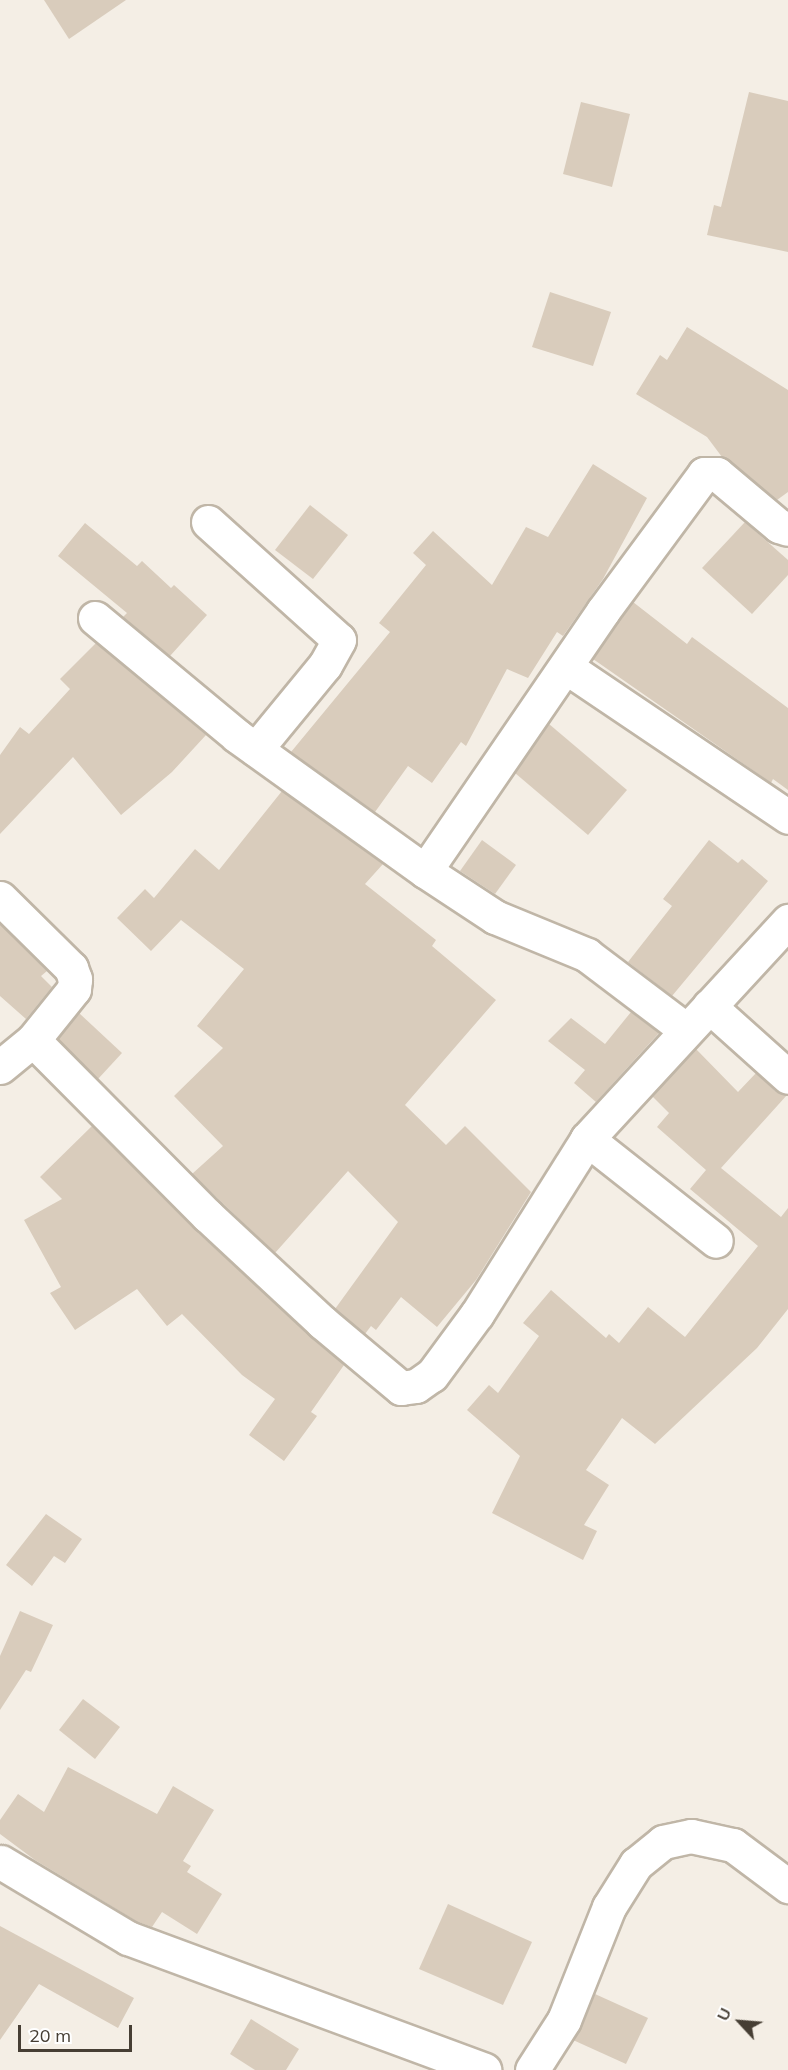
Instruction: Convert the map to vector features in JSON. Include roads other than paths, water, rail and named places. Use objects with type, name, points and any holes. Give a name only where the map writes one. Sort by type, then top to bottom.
[{"type":"street","points":[[425,871],[566,667],[704,474],[717,474],[779,526],[788,529]]},
{"type":"street","points":[[208,522],[339,640],[325,665],[256,749]]},
{"type":"street","points":[[95,618],[256,749],[425,871],[495,917],[587,955],[686,1030]]},
{"type":"street","points":[[566,667],[788,817]]},
{"type":"street","points":[[0,898],[71,969],[75,979],[74,989],[33,1040],[0,1067]]},
{"type":"street","points":[[33,1040],[208,1216],[322,1322],[401,1388],[416,1386],[432,1375],[477,1314],[587,1139],[788,921]]},
{"type":"street","points":[[709,1006],[788,1077]]},
{"type":"street","points":[[587,1139],[716,1241]]},
{"type":"street","points":[[532,2070],[564,2020],[609,1907],[636,1864],[663,1842],[691,1836],[733,1845],[788,1886]]},
{"type":"street","points":[[0,1863],[128,1938],[484,2070]]}]
